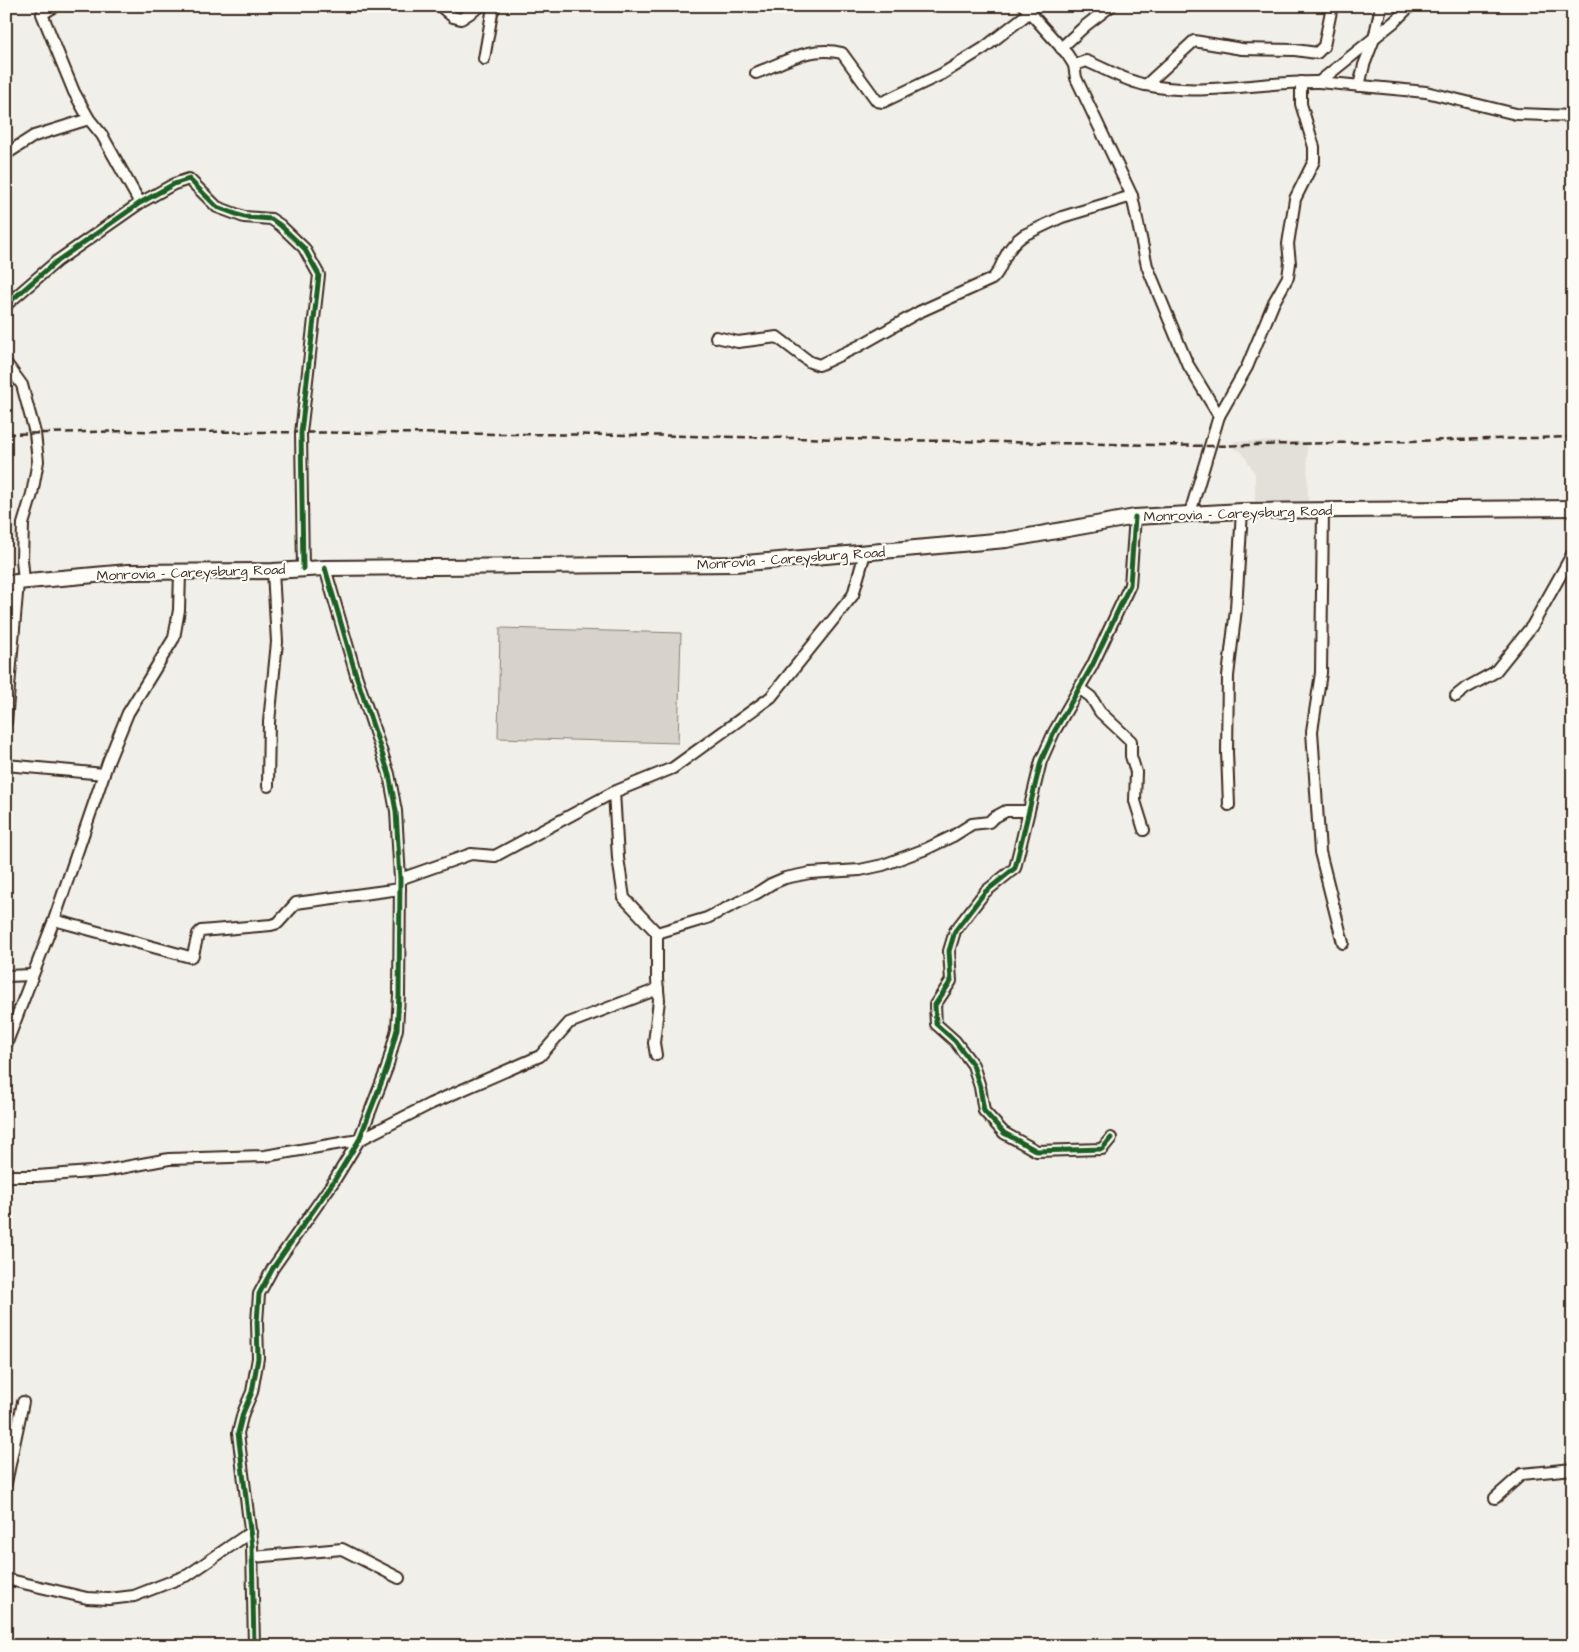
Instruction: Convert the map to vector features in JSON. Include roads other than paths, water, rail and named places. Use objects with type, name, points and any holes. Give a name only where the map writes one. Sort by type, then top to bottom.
[{"type":"main road","name":"Monrovia - Careysburg Road","points":[[16,582],[128,572],[735,564],[1006,540],[1135,517],[1190,513],[1242,510],[1573,508]]},
{"type":"street","points":[[56,6],[41,10],[74,92],[89,119],[102,135],[140,204]]},
{"type":"street","points":[[440,6],[453,17],[461,19],[481,6]]},
{"type":"street","points":[[484,59],[492,13],[495,6]]},
{"type":"street","points":[[1061,48],[1111,6]]},
{"type":"street","points":[[1146,85],[1194,41],[1242,49],[1295,50],[1317,53],[1324,46],[1332,6]]},
{"type":"street","points":[[1360,86],[1381,6]]},
{"type":"street","points":[[1319,82],[1410,6]]},
{"type":"street","points":[[756,73],[804,52],[834,51],[842,53],[866,88],[877,101],[883,102],[942,74],[984,48],[1027,9],[1074,65],[1076,78],[1132,196],[1147,266],[1187,363],[1219,416]]},
{"type":"street","points":[[1074,65],[1086,61],[1134,82],[1172,89],[1207,90],[1319,82],[1426,92],[1516,114],[1573,116]]},
{"type":"street","points":[[1190,513],[1219,416],[1247,366],[1274,302],[1288,277],[1290,263],[1288,244],[1295,199],[1314,161],[1314,147],[1300,104],[1301,82]]},
{"type":"street","points":[[6,154],[34,136],[89,119]]},
{"type":"street","points":[[6,305],[57,262],[140,204],[174,184],[189,179],[217,207],[244,217],[271,219],[280,225],[304,248],[319,275],[301,433],[303,569]]},
{"type":"street","points":[[716,337],[738,342],[777,337],[810,362],[819,364],[858,346],[919,312],[992,280],[997,275],[1004,257],[1019,238],[1024,235],[1062,218],[1132,196]]},
{"type":"street","points":[[6,363],[22,385],[34,433],[38,461],[32,494],[23,524],[22,558],[16,582],[6,722]]},
{"type":"street","points":[[1229,805],[1227,752],[1228,676],[1236,600],[1242,510]]},
{"type":"street","points":[[1323,510],[1320,673],[1312,731],[1320,852],[1343,943]]},
{"type":"street","points":[[1111,1138],[1102,1149],[1037,1151],[1004,1133],[984,1112],[980,1087],[973,1065],[955,1041],[936,1024],[935,1006],[951,981],[950,951],[955,930],[985,892],[1015,868],[1041,761],[1054,732],[1107,638],[1116,612],[1130,586],[1135,517]]},
{"type":"street","points":[[54,920],[190,957],[193,955],[198,934],[201,931],[271,925],[278,923],[296,903],[400,884],[471,854],[495,856],[614,792],[673,768],[771,697],[853,595],[865,553]]},
{"type":"street","points":[[1456,696],[1466,688],[1495,672],[1532,626],[1573,553]]},
{"type":"street","points":[[254,1646],[252,1557],[238,1432],[243,1413],[252,1392],[258,1358],[257,1322],[259,1294],[273,1268],[334,1181],[359,1140],[387,1068],[397,1029],[400,884],[396,810],[389,774],[356,675],[325,568]]},
{"type":"street","points":[[268,786],[269,722],[276,642],[273,571]]},
{"type":"street","points":[[6,1045],[54,920],[104,774],[128,713],[174,638],[179,610],[180,572]]},
{"type":"street","points":[[1079,688],[1091,697],[1100,712],[1131,741],[1131,756],[1136,772],[1135,801],[1144,830]]},
{"type":"street","points":[[6,765],[104,774]]},
{"type":"street","points":[[614,792],[618,858],[624,898],[656,934],[658,989],[654,1043],[656,1055]]},
{"type":"street","points":[[656,934],[707,918],[785,878],[810,873],[860,870],[882,864],[926,849],[972,824],[989,822],[1006,811],[1028,811]]},
{"type":"street","points":[[6,976],[32,975]]},
{"type":"street","points":[[6,1176],[37,1176],[104,1171],[169,1159],[265,1156],[359,1140],[430,1104],[540,1056],[569,1023],[658,989]]},
{"type":"street","points":[[6,1484],[23,1402]]},
{"type":"street","points":[[1495,1498],[1522,1474],[1573,1469]]},
{"type":"street","points":[[6,1579],[87,1598],[109,1599],[134,1596],[188,1575],[250,1532]]},
{"type":"street","points":[[252,1557],[342,1549],[399,1578]]},
{"type":"railway","points":[[6,434],[128,431],[634,435],[1211,446],[1573,437]]}]
